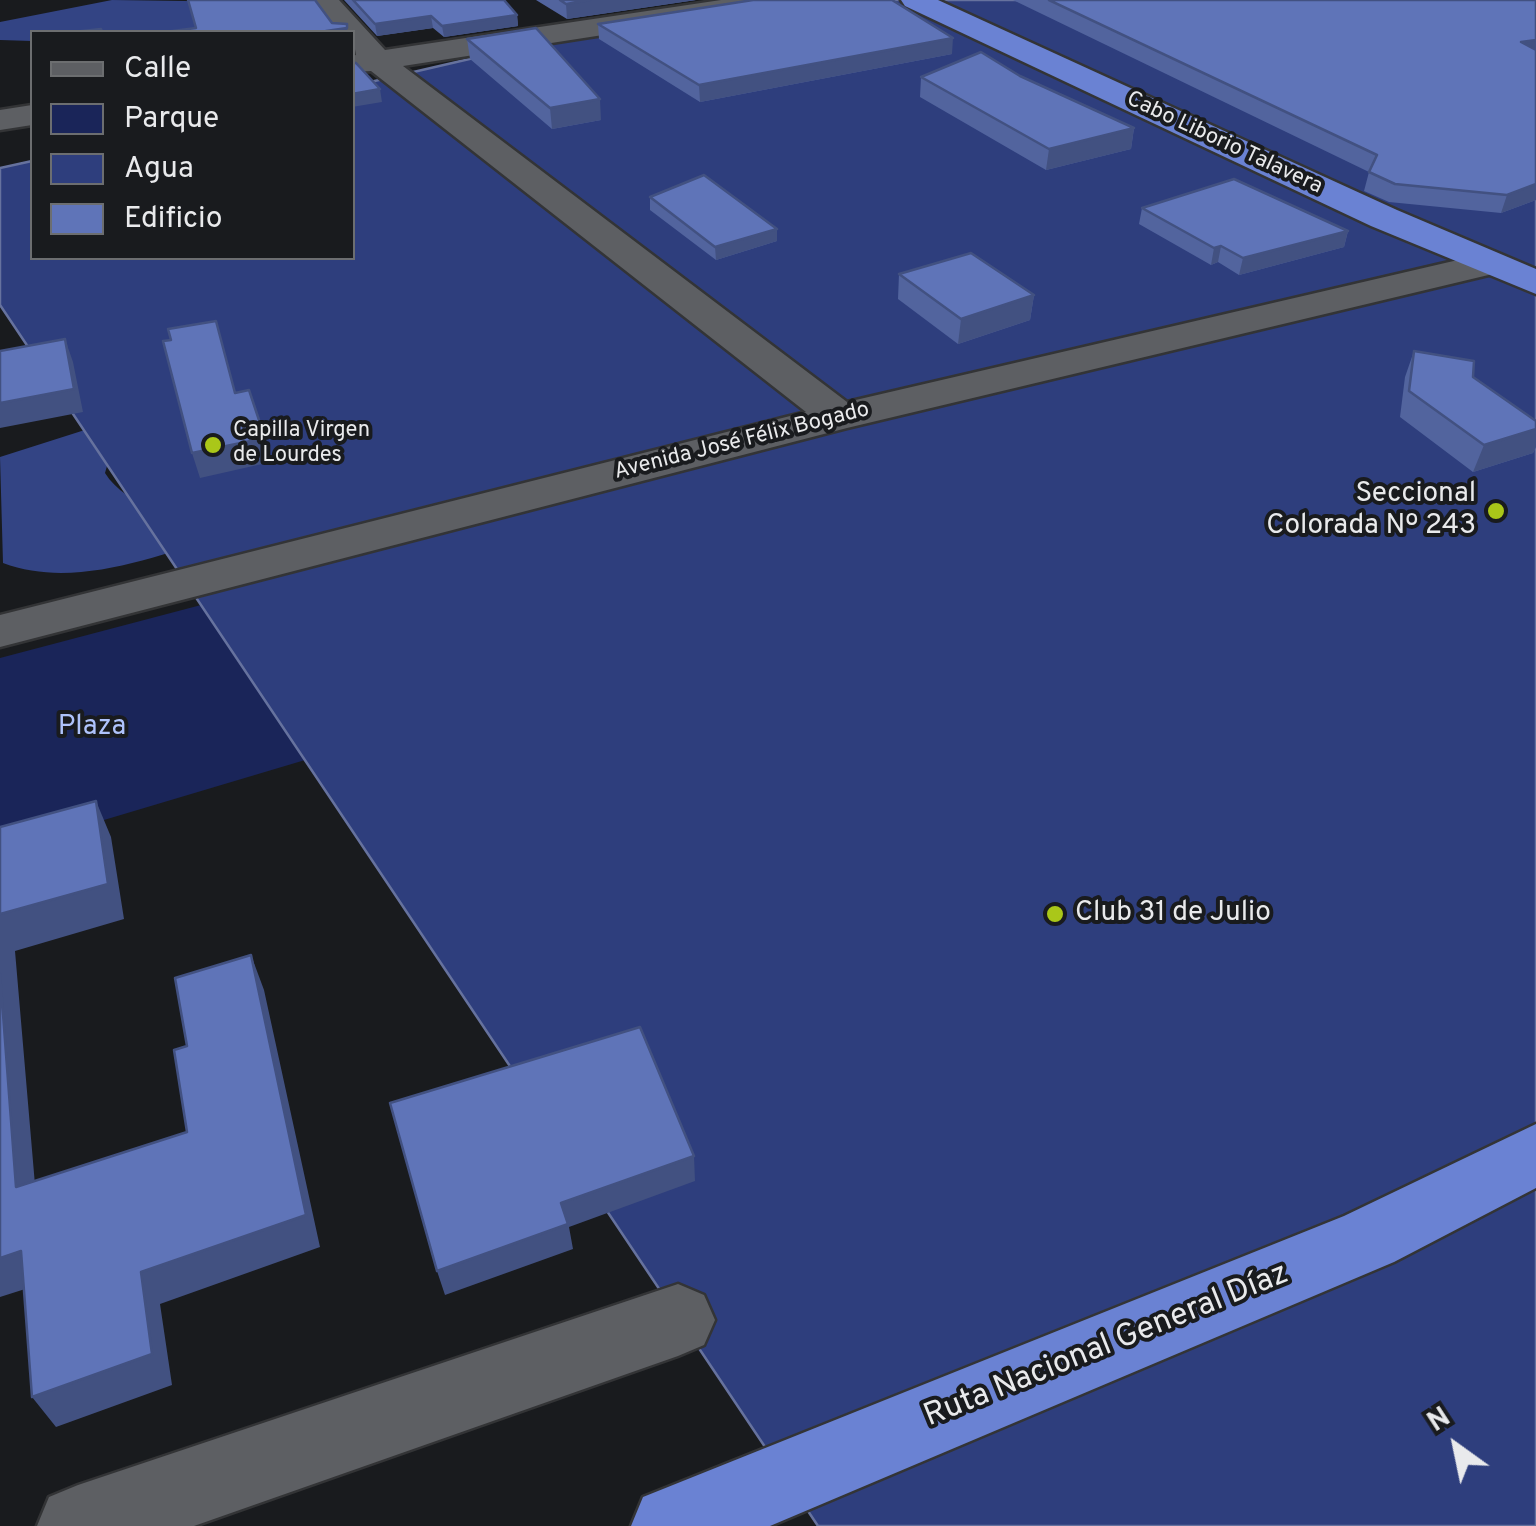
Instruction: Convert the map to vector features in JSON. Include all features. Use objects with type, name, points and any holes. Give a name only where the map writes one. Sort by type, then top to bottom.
[{"type":"highway","name":"Cabo Liborio Talavera","points":[[915,0],[1525,262]]},
{"type":"highway","name":"Cabo Liborio Talavera","points":[[961,0],[1525,262]]},
{"type":"highway","name":"Ruta Nacional General Díaz","points":[[672,1526],[1370,1239],[1536,1154]]},
{"type":"street","points":[[324,0],[344,30]]},
{"type":"street","points":[[365,63],[777,0]]},
{"type":"street","points":[[365,63],[838,417]]},
{"type":"street","points":[[0,120],[30,115]]},
{"type":"street","name":"Avenida José Félix Bogado","points":[[0,630],[838,417],[1525,262]]},
{"type":"street","points":[[78,1526],[678,1320]]},
{"type":"green space","name":"Plaza","points":[[330,571],[399,732],[0,851],[0,658]]},
{"type":"shaded area","points":[[112,0],[257,2],[193,30],[30,30],[30,41],[0,40],[0,22]]},
{"type":"shaded area","points":[[135,414],[111,452],[105,473],[141,504],[220,536],[140,561],[84,572],[29,570],[3,563],[0,457]]},
{"type":"water","points":[[724,0],[1536,0],[1536,1526],[818,1526],[0,305],[0,168],[30,161],[30,260],[355,260],[355,86]]},
{"type":"building","points":[[188,0],[315,0],[332,23],[347,24],[347,28],[333,30],[180,30],[196,28]]},
{"type":"building","points":[[353,0],[504,0],[517,15],[442,26],[431,16],[375,24]]},
{"type":"building","points":[[753,0],[892,0],[953,38],[699,85],[598,24]]},
{"type":"building","points":[[1049,0],[1536,0],[1536,40],[1521,42],[1536,50],[1536,184],[1507,195],[1395,184],[1369,172],[1377,155]]},
{"type":"building","points":[[536,28],[600,99],[550,108],[467,39]]},
{"type":"building","points":[[981,52],[1020,76],[1134,128],[1049,149],[921,77]]},
{"type":"building","points":[[355,63],[356,63],[380,89],[355,93]]},
{"type":"building","points":[[704,175],[777,229],[715,247],[650,197]]},
{"type":"building","points":[[1234,179],[1348,231],[1243,258],[1221,246],[1214,248],[1142,208]]},
{"type":"building","points":[[971,253],[1034,295],[961,319],[899,274]]},
{"type":"building","points":[[216,321],[235,393],[249,390],[265,438],[192,453],[163,341],[171,340],[168,329]]},
{"type":"building","points":[[65,339],[74,389],[0,403],[0,351]]},
{"type":"building","points":[[1414,351],[1474,361],[1473,377],[1536,421],[1536,429],[1484,445],[1409,391]]},
{"type":"building","points":[[96,801],[108,884],[0,914],[0,827]]},
{"type":"building","points":[[251,955],[306,1215],[141,1272],[152,1354],[32,1397],[21,1251],[0,1258],[0,974],[16,1187],[187,1132],[174,1050],[187,1046],[175,978]]},
{"type":"building","points":[[640,1027],[694,1156],[561,1203],[568,1224],[437,1271],[390,1103]]},
{"type":"place","name":"Capilla Virgen de Lourdes","points":[[213,445]]},
{"type":"place","name":"Seccional Colorada Nº 243","points":[[1496,511]]},
{"type":"place","name":"Club 31 de Julio","points":[[1055,914]]}]
